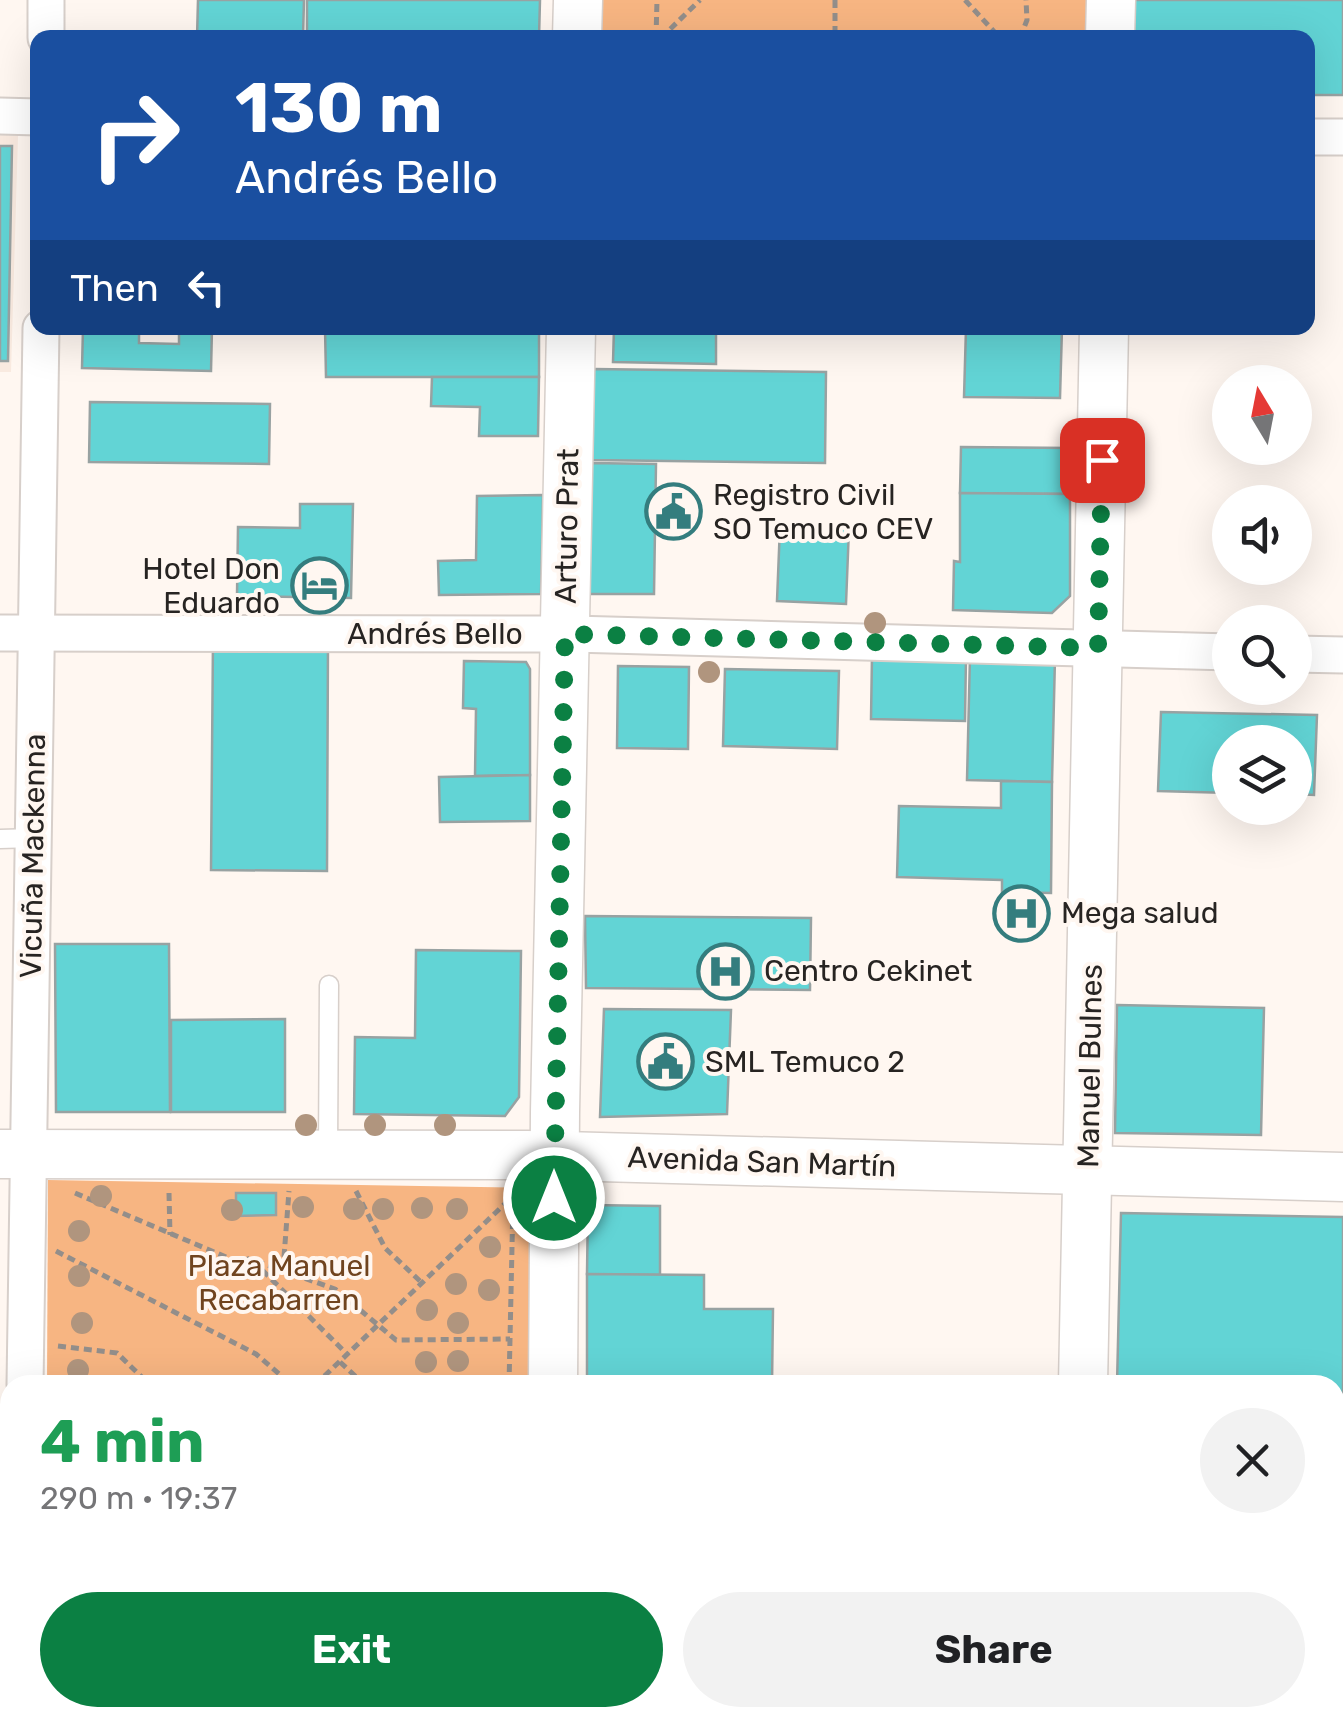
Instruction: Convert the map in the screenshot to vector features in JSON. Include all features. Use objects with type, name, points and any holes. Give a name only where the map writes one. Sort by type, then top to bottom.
[{"type":"street","points":[[46,0],[46,30]]},
{"type":"street","points":[[577,30],[578,0]]},
{"type":"street","points":[[1110,30],[1111,0]]},
{"type":"street","points":[[0,116],[30,117]]},
{"type":"street","points":[[1315,137],[1343,138]]},
{"type":"street","name":"Vicuña Mackenna","points":[[25,1375],[17,839],[36,634],[41,335]]},
{"type":"street","name":"Arturo Prat","points":[[552,1375],[540,1183],[565,634],[571,335]]},
{"type":"street","name":"Manuel Bulnes","points":[[1083,1375],[1104,335]]},
{"type":"street","name":"Andrés Bello","points":[[0,633],[565,634],[1212,651]]},
{"type":"street","points":[[1312,654],[1343,655]]},
{"type":"street","name":"Avenida San Martín","points":[[19,1163],[328,1154],[540,1183],[1087,1170],[1343,1178]]},
{"type":"lane","points":[[328,1154],[329,985]]},
{"type":"path","points":[[656,0],[658,30]]},
{"type":"path","points":[[668,30],[700,0]]},
{"type":"path","points":[[835,0],[835,30]]},
{"type":"path","points":[[964,0],[992,30]]},
{"type":"path","points":[[1023,30],[1026,0]]},
{"type":"path","points":[[19,1163],[55,1184],[240,1263],[250,1258],[335,1289],[396,1340],[510,1339]]},
{"type":"path","points":[[493,1195],[540,1183]]},
{"type":"path","points":[[326,1375],[420,1281],[540,1183]]},
{"type":"path","points":[[510,1375],[510,1339],[540,1183]]},
{"type":"path","points":[[169,1186],[170,1235]]},
{"type":"path","points":[[272,1188],[290,1188],[283,1271]]},
{"type":"path","points":[[375,1190],[355,1190],[385,1248],[420,1281]]},
{"type":"path","points":[[54,1250],[256,1354],[280,1375]]},
{"type":"path","points":[[250,1258],[348,1355]]},
{"type":"path","points":[[54,1346],[117,1353],[140,1375]]},
{"type":"path","points":[[340,1362],[354,1375]]},
{"type":"shaded area","points":[[0,135],[18,135],[11,372],[0,372]]},
{"type":"green space","points":[[587,0],[1097,0],[1093,30],[585,30]]},
{"type":"green space","name":"Plaza Manuel Recabarren","points":[[48,1180],[541,1188],[544,1375],[47,1375]]},
{"type":"building","points":[[198,0],[304,0],[303,30],[197,30]]},
{"type":"building","points":[[307,0],[540,0],[539,30],[307,30]]},
{"type":"building","points":[[1134,0],[1343,0],[1343,95],[1315,95],[1315,30],[1133,30]]},
{"type":"building","points":[[0,146],[12,146],[8,361],[0,361]]},
{"type":"building","points":[[83,335],[139,335],[139,343],[179,344],[179,335],[212,335],[211,371],[82,368]]},
{"type":"building","points":[[325,335],[539,335],[539,377],[326,377]]},
{"type":"building","points":[[614,335],[716,335],[716,364],[613,362]]},
{"type":"building","points":[[966,335],[1062,335],[1060,398],[964,397]]},
{"type":"building","points":[[594,369],[826,372],[825,463],[592,460]]},
{"type":"building","points":[[432,377],[539,377],[538,436],[479,436],[480,407],[431,406]]},
{"type":"building","points":[[90,402],[270,404],[269,464],[89,462]]},
{"type":"building","points":[[961,447],[1071,448],[1070,494],[960,493]]},
{"type":"building","points":[[591,463],[656,464],[654,594],[589,594]]},
{"type":"building","points":[[960,493],[1070,494],[1070,596],[1052,613],[953,610],[954,561],[960,562]]},
{"type":"building","points":[[543,495],[541,594],[439,595],[438,561],[476,560],[477,496]]},
{"type":"building","points":[[300,504],[353,504],[351,598],[237,596],[238,527],[300,528]]},
{"type":"building","points":[[780,526],[849,528],[846,604],[777,601]]},
{"type":"building","points":[[213,639],[328,640],[327,871],[211,870]]},
{"type":"building","points":[[872,655],[966,656],[965,721],[871,719]]},
{"type":"building","points":[[970,656],[1055,658],[1052,782],[967,780]]},
{"type":"building","points":[[464,661],[526,662],[530,669],[530,775],[475,776],[476,709],[463,708]]},
{"type":"building","points":[[618,666],[689,667],[688,749],[617,748]]},
{"type":"building","points":[[725,669],[839,671],[837,749],[723,746]]},
{"type":"building","points":[[1161,712],[1317,715],[1314,795],[1312,725],[1212,725],[1212,792],[1158,791]]},
{"type":"building","points":[[530,775],[530,821],[440,822],[439,777]]},
{"type":"building","points":[[1001,781],[1052,782],[1051,893],[1002,892],[1002,880],[897,877],[899,806],[1001,808]]},
{"type":"building","points":[[585,916],[811,918],[810,990],[586,988]]},
{"type":"building","points":[[55,944],[169,944],[170,1112],[56,1112]]},
{"type":"building","points":[[416,950],[521,951],[519,1097],[505,1116],[354,1114],[355,1037],[415,1038]]},
{"type":"building","points":[[1117,1005],[1264,1008],[1261,1135],[1115,1133]]},
{"type":"building","name":"SML Temuco 2","points":[[604,1009],[731,1010],[727,1114],[600,1117]]},
{"type":"building","points":[[285,1019],[285,1112],[171,1112],[171,1020]]},
{"type":"building","points":[[236,1193],[276,1193],[276,1215],[236,1216]]},
{"type":"building","points":[[588,1205],[660,1206],[660,1275],[587,1274]]},
{"type":"building","points":[[1121,1213],[1343,1217],[1343,1375],[1117,1375]]},
{"type":"building","points":[[587,1274],[704,1275],[704,1309],[773,1309],[772,1375],[587,1375]]},
{"type":"place","name":"Registro Civil SO Temuco CEV","points":[[674,512]]},
{"type":"place","name":"Hotel Don Eduardo","points":[[319,586]]},
{"type":"place","name":"Mega salud","points":[[1022,913]]},
{"type":"place","name":"Centro Cekinet","points":[[725,971]]},
{"type":"place","name":"SML Temuco 2","points":[[666,1062]]},
{"type":"route","points":[[554,1198],[565,634],[1098,648],[1102,460]]}]
